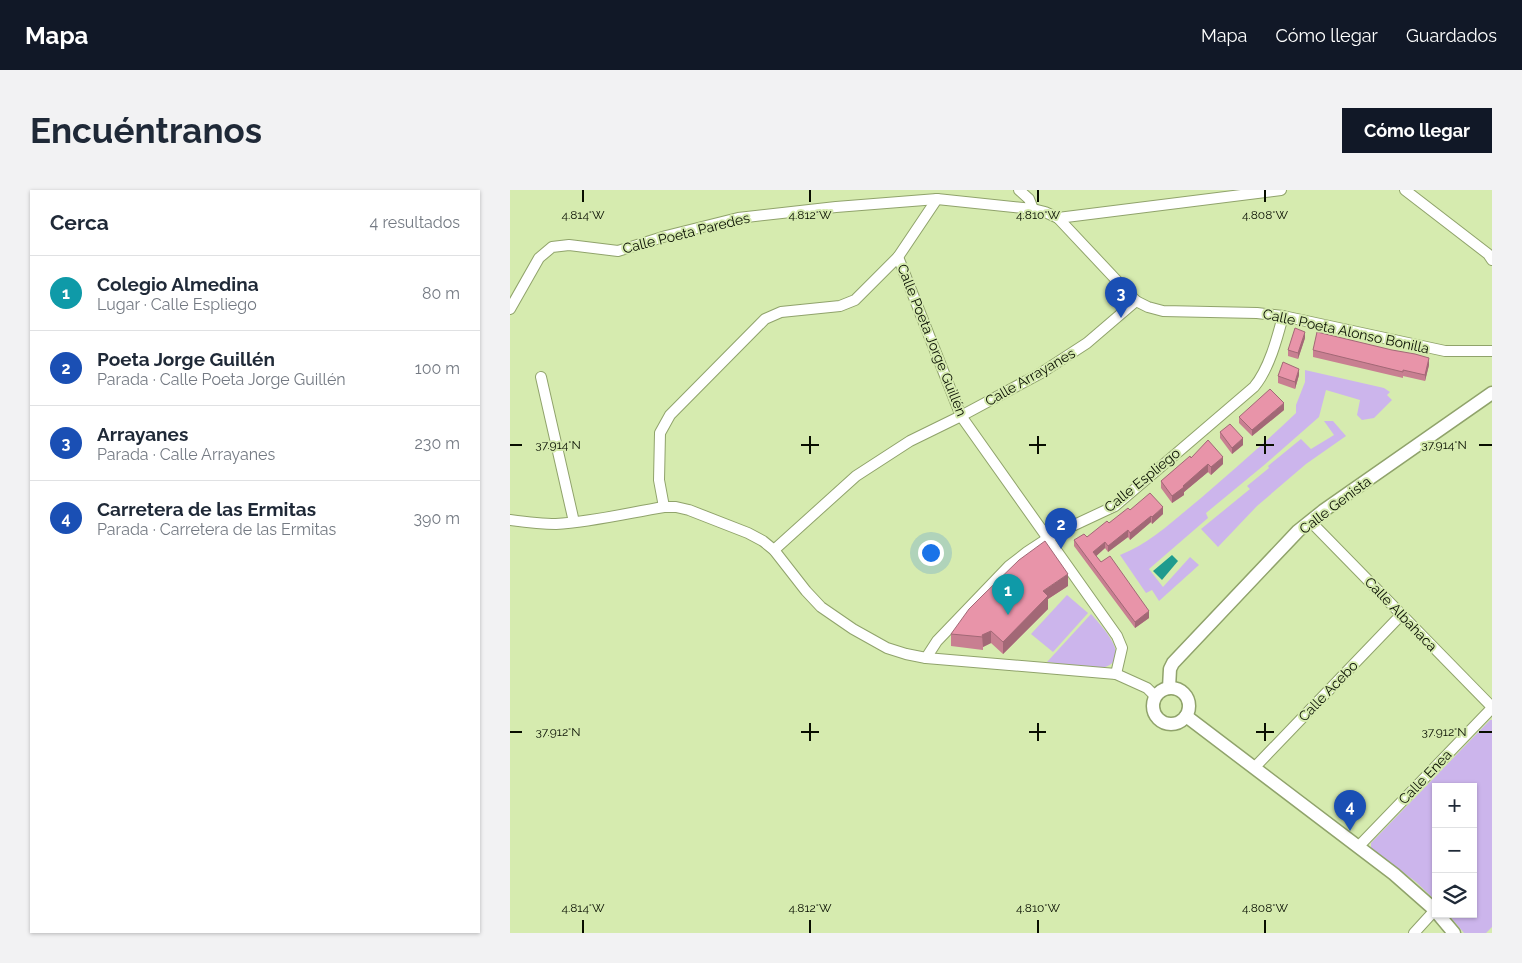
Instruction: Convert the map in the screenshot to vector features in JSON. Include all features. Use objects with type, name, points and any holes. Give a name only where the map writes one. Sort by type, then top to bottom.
[{"type":"street","points":[[1019,190],[1029,199],[1033,209]]},
{"type":"street","name":"Calle Poeta Paredes","points":[[510,309],[538,258],[552,247],[569,245],[618,251],[666,236],[738,218],[836,207],[937,199],[1033,209],[1058,218],[1281,190]]},
{"type":"street","points":[[1405,190],[1488,254],[1492,260]]},
{"type":"street","points":[[664,507],[659,480],[660,433],[670,414],[765,319],[781,312],[840,306],[855,300],[898,258],[937,199]]},
{"type":"street","name":"Calle Poeta Alonso Bonilla","points":[[1058,218],[1136,301],[1148,307],[1163,311],[1257,313],[1283,316],[1445,351],[1492,351]]},
{"type":"street","name":"Calle Poeta Jorge Guillén","points":[[898,258],[962,416],[1117,636],[1122,648],[1116,674]]},
{"type":"street","name":"Calle Arrayanes","points":[[774,550],[856,476],[910,441],[1041,374],[1087,343],[1136,301]]},
{"type":"street","name":"Calle Espliego","points":[[926,658],[937,640],[1020,557],[1048,538],[1115,506],[1254,387],[1260,380],[1283,316]]},
{"type":"street","points":[[541,377],[574,522]]},
{"type":"street","name":"Calle Genista","points":[[1169,688],[1170,669],[1173,663],[1298,531],[1492,393]]},
{"type":"street","points":[[510,520],[537,523],[574,522],[664,507],[676,507],[697,513],[748,533],[763,541],[774,550],[821,607],[853,629],[887,648],[926,658],[1116,674],[1148,688],[1155,696]]},
{"type":"street","name":"Calle Albahaca","points":[[1310,521],[1492,707]]},
{"type":"street","name":"Calle Acebo","points":[[1254,768],[1402,614]]},
{"type":"street","points":[[1169,688],[1180,690],[1188,699],[1189,705],[1186,716],[1177,723],[1171,724],[1160,721],[1152,706],[1155,696],[1164,689],[1169,688]]},
{"type":"street","name":"Calle Enea","points":[[1358,847],[1492,707]]},
{"type":"street","points":[[1186,716],[1394,874],[1432,908]]},
{"type":"street","points":[[1414,933],[1432,916]]},
{"type":"street","points":[[1441,918],[1454,933]]},
{"type":"shaded area","points":[[1305,370],[1384,388],[1390,392],[1387,395],[1392,400],[1374,418],[1362,420],[1357,415],[1360,400],[1326,390],[1319,417],[1206,513],[1208,518],[1149,569],[1163,587],[1190,557],[1199,565],[1159,601],[1152,590],[1146,593],[1120,555],[1142,544],[1172,522],[1296,413],[1296,405],[1305,382]]},
{"type":"shaded area","points":[[1324,421],[1333,421],[1346,436],[1306,464],[1257,506],[1218,547],[1201,529],[1250,489],[1247,486],[1301,439],[1311,449],[1334,435]]},
{"type":"shaded area","points":[[1067,595],[1088,613],[1053,652],[1031,634]]},
{"type":"shaded area","points":[[1091,614],[1114,644],[1115,659],[1109,665],[1098,669],[1047,662]]},
{"type":"shaded area","points":[[1492,720],[1492,927],[1486,933],[1464,933],[1451,918],[1477,918],[1477,783],[1432,783],[1432,897],[1416,882],[1371,848],[1371,843]]},
{"type":"water","points":[[1172,555],[1178,561],[1162,580],[1153,571]]},
{"type":"building","points":[[1295,328],[1305,332],[1298,353],[1288,350]]},
{"type":"building","points":[[1317,332],[1429,358],[1425,375],[1403,370],[1403,372],[1313,350]]},
{"type":"building","points":[[1283,362],[1299,369],[1295,382],[1278,376]]},
{"type":"building","points":[[1270,389],[1284,403],[1252,430],[1239,417]]},
{"type":"building","points":[[1230,424],[1243,438],[1232,448],[1220,432]]},
{"type":"building","points":[[1208,440],[1223,457],[1211,467],[1208,464],[1172,496],[1161,481],[1190,456],[1191,458]]},
{"type":"building","points":[[1150,493],[1163,507],[1130,533],[1128,530],[1108,546],[1105,542],[1093,552],[1101,562],[1110,556],[1149,611],[1135,622],[1074,540],[1084,534],[1087,537],[1107,521],[1109,523],[1128,508],[1130,510]]},
{"type":"building","points":[[1045,541],[1068,574],[1043,591],[1048,596],[1003,642],[991,631],[982,635],[983,637],[951,634],[969,609],[983,595],[1019,560]]},
{"type":"place","name":"Arrayanes","points":[[1121,318]]},
{"type":"place","name":"Poeta Jorge Guillén","points":[[1061,549]]},
{"type":"place","name":"Colegio Almedina","points":[[1008,615]]},
{"type":"place","name":"Carretera de las Ermitas","points":[[1350,831]]}]
